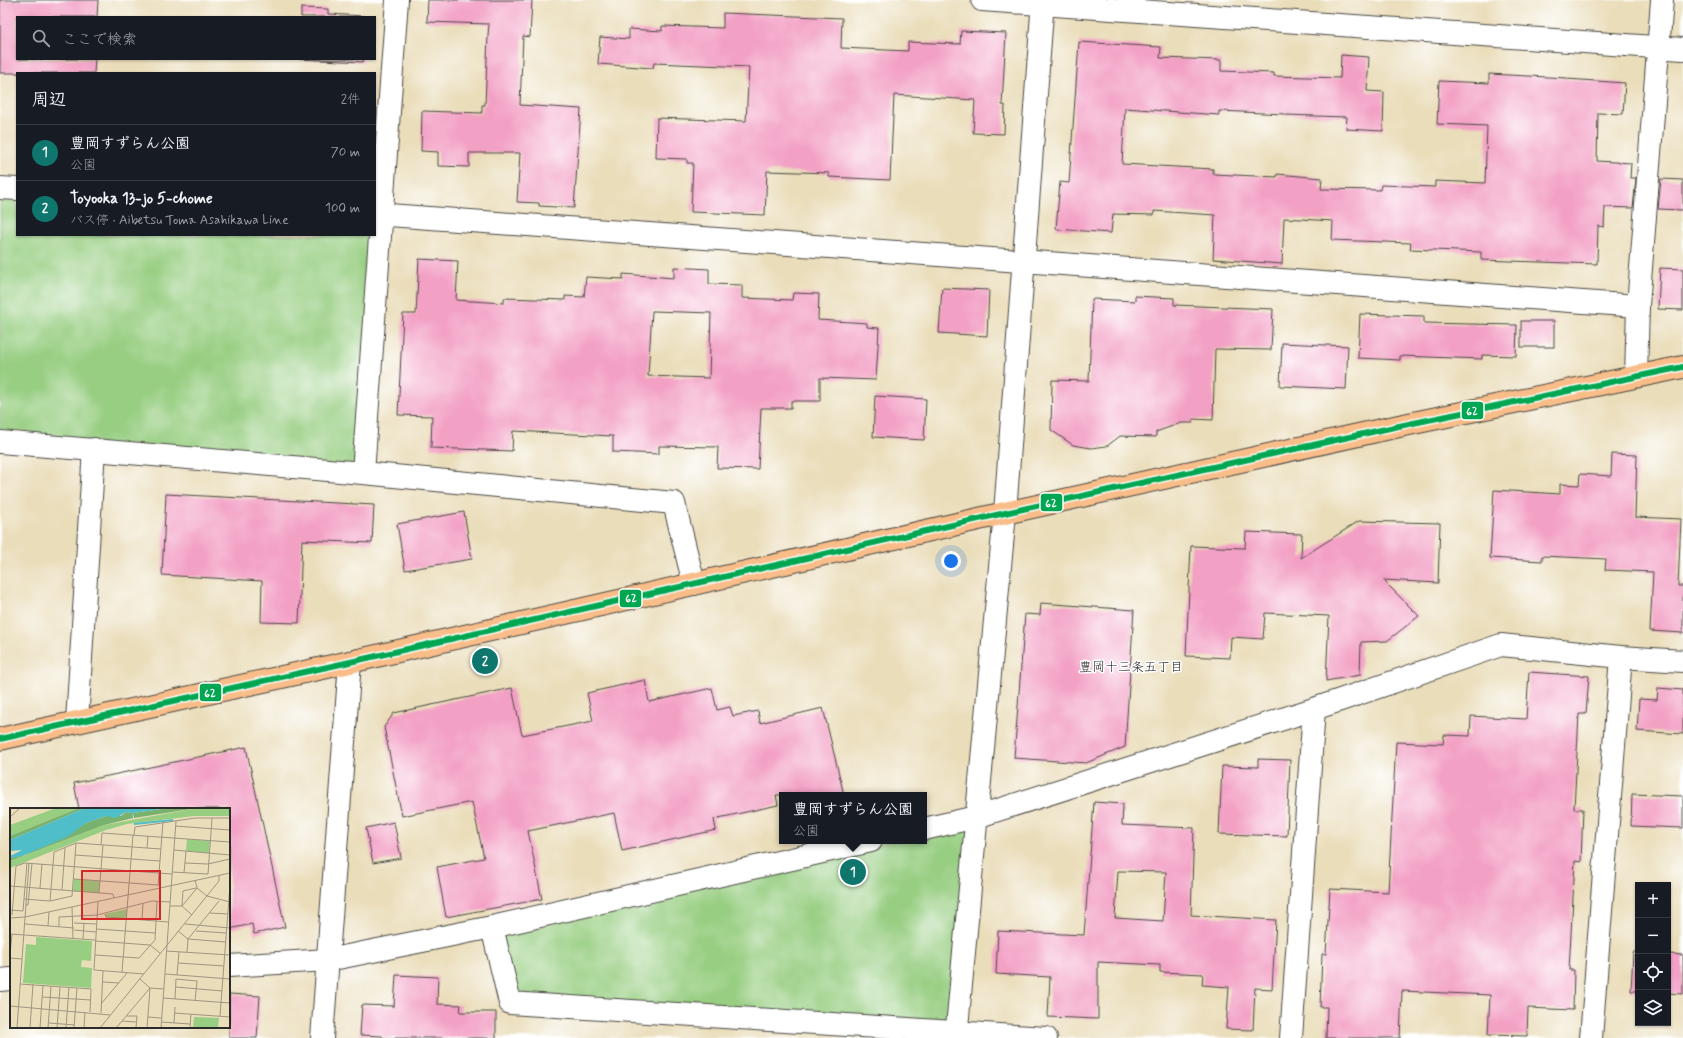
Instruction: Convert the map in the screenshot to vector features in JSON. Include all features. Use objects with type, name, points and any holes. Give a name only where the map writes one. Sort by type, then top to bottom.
[{"type":"main road","points":[[0,739],[350,662],[1005,513],[1399,426],[1683,367]]},
{"type":"street","points":[[363,473],[379,214],[397,0]]},
{"type":"street","points":[[982,0],[1043,2],[1683,50]]},
{"type":"street","points":[[1636,376],[1638,306],[1662,0]]},
{"type":"street","points":[[957,1035],[1005,513],[1043,2]]},
{"type":"street","points":[[0,188],[16,189]]},
{"type":"street","points":[[379,214],[1638,306]]},
{"type":"street","points":[[0,442],[363,473],[674,503],[694,584]]},
{"type":"street","points":[[78,722],[94,449]]},
{"type":"street","points":[[927,828],[976,817],[1314,709],[1501,645],[1621,657],[1683,661]]},
{"type":"street","points":[[1591,1038],[1621,657]]},
{"type":"street","points":[[322,1038],[350,662]]},
{"type":"street","points":[[1291,1038],[1314,709]]},
{"type":"street","points":[[230,966],[328,960],[492,927],[858,844]]},
{"type":"street","points":[[492,927],[510,1003],[957,1035],[1046,1038]]},
{"type":"street","points":[[0,980],[10,979]]},
{"type":"green space","points":[[0,188],[16,189],[16,236],[375,236],[363,473],[0,442]]},
{"type":"green space","points":[[976,817],[957,1032],[510,1003],[492,927],[858,844],[927,844],[927,828]]},
{"type":"building","points":[[0,0],[98,0],[97,16],[16,16],[16,60],[95,60],[94,72],[0,73]]},
{"type":"building","points":[[428,0],[532,0],[530,37],[523,36],[520,105],[581,109],[574,208],[539,206],[539,203],[517,202],[520,153],[469,153],[469,167],[438,166],[438,152],[421,151],[422,111],[482,113],[482,105],[485,105],[489,24],[427,22]]},
{"type":"building","points":[[301,8],[328,9],[328,14],[365,16],[301,16]]},
{"type":"building","points":[[723,13],[842,18],[841,48],[908,51],[908,42],[960,44],[961,31],[1006,33],[1002,105],[1005,105],[1004,134],[973,133],[975,100],[894,95],[890,180],[829,177],[829,173],[767,171],[765,215],[691,212],[693,163],[687,163],[687,159],[656,158],[657,118],[746,121],[749,67],[654,63],[653,68],[598,64],[600,37],[629,39],[629,29],[662,31],[662,26],[723,28]]},
{"type":"building","points":[[1079,42],[1161,47],[1160,58],[1221,60],[1221,71],[1274,73],[1274,76],[1340,78],[1341,55],[1369,57],[1367,91],[1384,92],[1383,131],[1346,129],[1347,117],[1219,111],[1219,115],[1125,108],[1122,164],[1213,169],[1213,174],[1277,177],[1277,174],[1322,178],[1321,189],[1380,190],[1381,185],[1435,187],[1435,181],[1485,183],[1487,126],[1437,124],[1439,81],[1489,83],[1489,74],[1625,83],[1623,114],[1598,113],[1597,161],[1631,163],[1630,178],[1636,178],[1633,208],[1605,207],[1604,227],[1598,226],[1597,264],[1481,260],[1481,252],[1410,249],[1411,243],[1332,240],[1333,221],[1284,218],[1282,264],[1213,259],[1215,215],[1154,211],[1154,215],[1113,214],[1111,233],[1056,229],[1060,182],[1069,183]]},
{"type":"building","points":[[320,60],[364,60],[363,62]]},
{"type":"building","points":[[1661,179],[1683,180],[1683,210],[1658,209]]},
{"type":"building","points":[[419,259],[458,261],[456,300],[504,303],[504,298],[565,300],[565,296],[584,297],[586,277],[623,279],[623,274],[674,278],[674,267],[709,269],[709,284],[742,285],[742,298],[792,300],[793,293],[819,294],[818,320],[867,323],[867,327],[879,328],[876,380],[820,378],[820,401],[791,401],[791,408],[761,408],[758,469],[717,468],[718,447],[659,446],[659,454],[613,452],[613,436],[513,431],[512,451],[431,448],[432,416],[398,415],[403,314],[416,314]],"holes":[[[652,311],[711,313],[709,378],[648,376]]]},
{"type":"building","points":[[1660,268],[1683,269],[1683,310],[1658,309]]},
{"type":"building","points":[[942,288],[989,290],[987,336],[939,333]]},
{"type":"building","points":[[1135,296],[1174,298],[1174,305],[1273,309],[1271,350],[1215,349],[1213,420],[1193,419],[1193,423],[1181,423],[1156,432],[1156,437],[1120,436],[1107,446],[1091,448],[1073,445],[1051,430],[1052,380],[1089,381],[1092,299],[1135,301]]},
{"type":"building","points":[[1360,314],[1424,316],[1424,323],[1517,325],[1516,356],[1482,355],[1482,359],[1400,356],[1400,360],[1358,358]]},
{"type":"building","points":[[1521,321],[1554,321],[1554,347],[1521,347]]},
{"type":"building","points":[[1282,343],[1348,346],[1346,389],[1280,386]]},
{"type":"building","points":[[875,396],[926,399],[924,440],[873,437]]},
{"type":"building","points":[[1612,454],[1637,455],[1635,517],[1681,519],[1678,586],[1683,586],[1683,633],[1650,631],[1653,572],[1605,570],[1606,559],[1542,556],[1542,561],[1490,558],[1494,490],[1560,494],[1560,484],[1579,485],[1580,474],[1611,476]]},
{"type":"building","points":[[166,494],[374,505],[372,543],[302,540],[299,623],[261,622],[262,581],[162,575]]},
{"type":"building","points":[[464,512],[472,559],[405,570],[397,524]]},
{"type":"building","points":[[1359,521],[1440,523],[1438,583],[1383,580],[1419,616],[1387,641],[1361,642],[1360,675],[1326,681],[1329,616],[1265,613],[1263,639],[1231,637],[1230,658],[1186,656],[1191,546],[1245,548],[1246,532],[1302,534],[1301,558]]},
{"type":"building","points":[[1041,603],[1134,610],[1125,747],[1086,763],[1014,758],[1025,614],[1040,615]]},
{"type":"building","points":[[1529,672],[1589,676],[1586,714],[1579,714],[1574,809],[1583,809],[1581,862],[1575,861],[1569,970],[1574,970],[1573,1010],[1528,1008],[1527,1036],[1488,1035],[1490,995],[1402,991],[1400,1038],[1326,1038],[1327,1007],[1320,1007],[1322,954],[1326,954],[1330,889],[1388,892],[1396,742],[1443,744],[1444,735],[1470,736],[1471,716],[1526,719]]},
{"type":"building","points":[[645,680],[649,702],[712,688],[717,710],[730,707],[733,716],[758,711],[760,723],[823,708],[843,792],[779,792],[779,795],[776,795],[778,805],[714,819],[716,830],[622,851],[614,813],[528,831],[542,899],[446,917],[437,867],[484,858],[472,802],[402,816],[384,727],[394,713],[512,688],[522,735],[593,721],[587,693]]},
{"type":"building","points":[[1658,688],[1683,690],[1683,734],[1637,731],[1639,699],[1657,700]]},
{"type":"building","points":[[246,747],[285,927],[254,934],[252,924],[230,929],[230,808],[79,808],[74,783]]},
{"type":"building","points":[[1258,759],[1290,760],[1287,836],[1219,834],[1222,766],[1258,767]]},
{"type":"building","points":[[1632,794],[1683,796],[1683,828],[1631,826]]},
{"type":"building","points":[[1094,802],[1123,804],[1122,825],[1194,828],[1191,915],[1276,920],[1272,989],[1255,988],[1253,1030],[1226,1029],[1229,987],[1202,985],[1203,974],[1160,972],[1160,965],[1098,962],[1098,1019],[1048,1017],[1050,977],[996,974],[998,931],[1084,935]],"holes":[[[1118,871],[1166,872],[1163,921],[1115,918]]]},
{"type":"building","points":[[394,822],[401,858],[373,863],[366,828]]},
{"type":"building","points":[[1633,952],[1635,952],[1635,991],[1631,991]]},
{"type":"building","points":[[1671,954],[1683,955],[1683,994],[1671,993]]},
{"type":"building","points":[[396,975],[438,977],[437,1004],[461,1005],[460,1012],[496,1012],[496,1038],[382,1038],[382,1036],[360,1035],[362,1005],[394,1006]]},
{"type":"building","points":[[230,994],[260,996],[257,1038],[229,1038]]},
{"type":"transit line","name":"62","points":[[0,739],[350,662],[1005,513],[1399,426],[1683,367]]},
{"type":"place","name":"Toyooka 13-jo 5-chome","points":[[485,661]]},
{"type":"place","name":"豊岡すずらん公園","points":[[853,872]]},
{"type":"district","name":"豊岡十三条五丁目","points":[[1131,666]]}]
